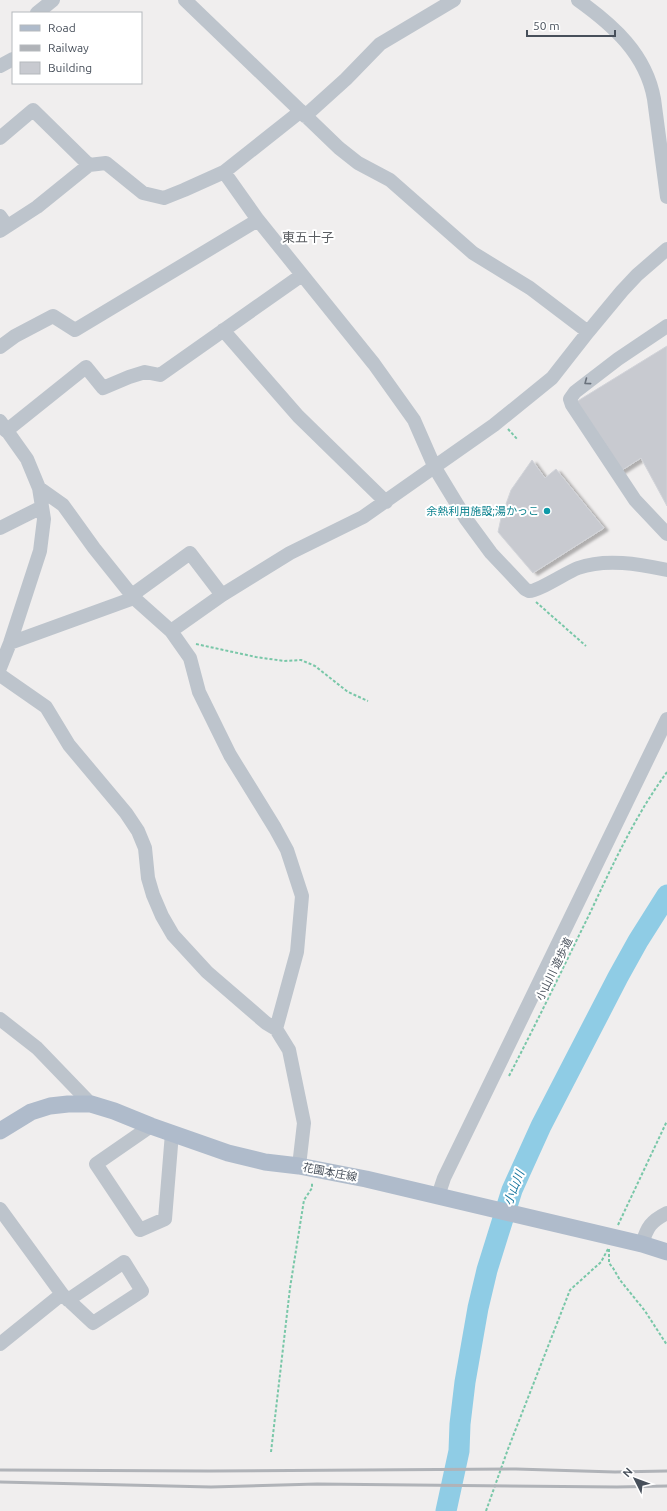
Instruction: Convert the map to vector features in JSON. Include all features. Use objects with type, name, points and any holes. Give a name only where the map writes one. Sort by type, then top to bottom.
[{"type":"main road","name":"花園本庄線","points":[[0,1131],[31,1112],[50,1106],[92,1104],[228,1153],[265,1162],[306,1167],[438,1196],[610,1239],[642,1244],[667,1252]]},
{"type":"street","points":[[39,12],[53,0]]},
{"type":"street","points":[[185,0],[339,148],[358,162],[390,180],[473,253],[530,288],[588,332]]},
{"type":"street","points":[[2,225],[36,207],[88,165],[106,163],[143,193],[164,198],[224,172],[346,79],[380,44],[454,0]]},
{"type":"street","points":[[578,0],[623,37],[633,48],[647,75],[652,87],[654,98],[667,197]]},
{"type":"street","points":[[0,66],[12,60]]},
{"type":"street","points":[[0,138],[33,110],[88,165]]},
{"type":"street","points":[[224,172],[258,220],[361,346],[414,420],[435,468],[466,519],[491,553],[528,592],[535,591],[566,573],[599,563],[622,563],[667,570]]},
{"type":"street","points":[[0,347],[15,336],[53,316],[75,330],[258,220]]},
{"type":"street","points":[[174,635],[222,596],[290,553],[349,526],[435,468],[494,425],[552,378],[588,332],[637,275],[667,248]]},
{"type":"street","points":[[0,668],[10,643],[40,551],[44,519],[39,488],[27,459],[3,426],[86,367],[103,388],[145,372],[160,375],[302,275]]},
{"type":"street","points":[[667,326],[618,359],[574,392],[570,399],[572,405],[635,500],[649,528],[658,538],[667,544]]},
{"type":"street","points":[[223,330],[298,416],[386,502]]},
{"type":"street","points":[[39,488],[63,505],[94,548],[133,597],[174,635],[190,658],[199,692],[230,755],[287,850],[302,896],[297,952],[276,1029]]},
{"type":"street","points":[[635,500],[667,534]]},
{"type":"street","points":[[0,528],[42,507]]},
{"type":"street","points":[[10,643],[133,597],[190,553],[222,596]]},
{"type":"street","points":[[0,675],[46,707],[69,745],[130,819],[138,831],[145,848],[148,878],[152,895],[173,935],[207,972],[266,1023],[276,1029],[289,1050],[304,1122],[306,1167]]},
{"type":"street","points":[[438,1196],[444,1178],[667,719]]},
{"type":"street","points":[[0,1019],[37,1048],[92,1104]]},
{"type":"street","points":[[151,1126],[96,1164],[140,1230],[165,1219],[172,1133]]},
{"type":"street","points":[[0,1209],[65,1297],[93,1323],[142,1291],[124,1262],[65,1297],[0,1344]]},
{"type":"street","points":[[642,1244],[650,1224],[667,1213]]},
{"type":"path","points":[[528,592],[545,611],[586,646]]},
{"type":"path","points":[[174,635],[256,657],[284,661],[302,660],[315,666],[348,692],[368,701]]},
{"type":"path","name":"小山川 遊歩道","points":[[507,1079],[538,1020],[628,833],[646,802],[667,772]]},
{"type":"path","points":[[486,1511],[508,1449],[570,1290],[601,1262],[610,1239],[667,1121]]},
{"type":"path","points":[[271,1452],[290,1288],[304,1200],[312,1188],[306,1167]]},
{"type":"path","points":[[610,1239],[609,1263],[667,1345]]},
{"type":"building","points":[[667,346],[667,506],[641,458],[619,472],[576,402]]},
{"type":"building","name":"余熱利用施設;湯かっこ","points":[[532,460],[545,478],[556,469],[604,528],[533,573],[498,532],[501,518],[511,490]]},
{"type":"waterway","name":"小山川","points":[[446,1511],[459,1451],[460,1424],[465,1382],[478,1308],[487,1270],[512,1190],[541,1126],[618,977],[638,941],[667,895]]},
{"type":"railway","points":[[0,1470],[209,1471],[516,1469],[615,1472],[667,1471]]},
{"type":"railway","points":[[0,1482],[211,1487],[317,1484],[617,1487],[667,1486]]},
{"type":"place","name":"余熱利用施設;湯かっこ","points":[[547,511]]},
{"type":"district","name":"東五十子","points":[[308,237]]}]
